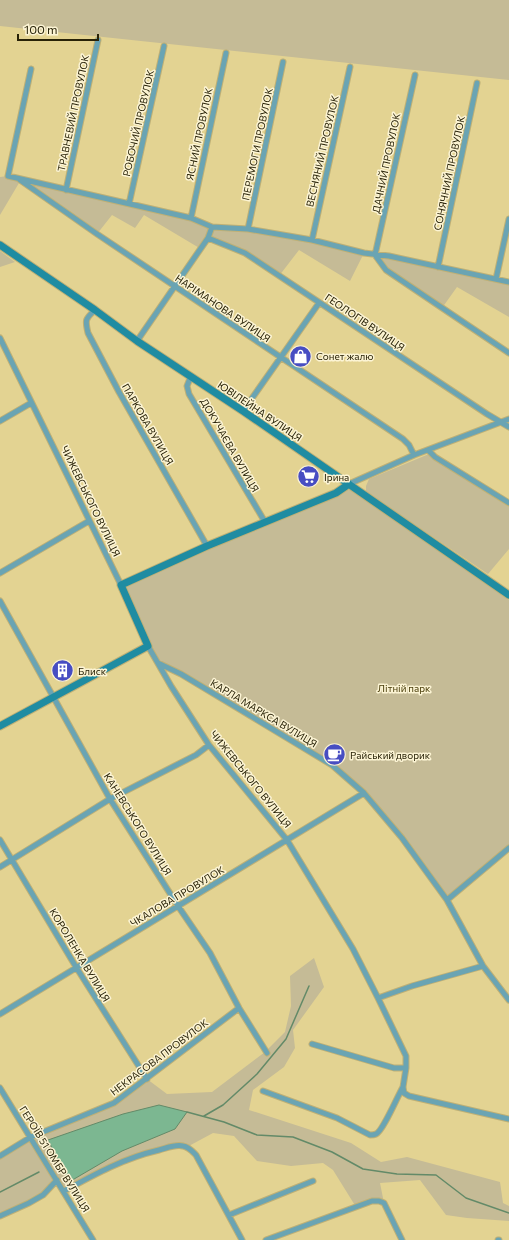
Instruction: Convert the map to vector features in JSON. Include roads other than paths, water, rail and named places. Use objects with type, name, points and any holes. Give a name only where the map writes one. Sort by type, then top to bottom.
[{"type":"street","name":"ТРАВНЕВИЙ ПРОВУЛОК","points":[[66,190],[98,40]]},
{"type":"street","name":"РОБОЧИЙ ПРОВУЛОК","points":[[128,204],[164,46]]},
{"type":"street","name":"ЯСНИЙ ПРОВУЛОК","points":[[191,218],[226,54]]},
{"type":"street","name":"ПЕРЕМОГИ ПРОВУЛОК","points":[[248,229],[283,62]]},
{"type":"street","name":"ВЕСНЯНИЙ ПРОВУЛОК","points":[[312,240],[350,67]]},
{"type":"street","points":[[31,69],[8,176],[191,218],[212,227],[248,229],[312,240],[375,255],[389,256],[509,282]]},
{"type":"street","name":"ДАЧНИЙ ПРОВУЛОК","points":[[375,255],[414,75]]},
{"type":"street","name":"СОНЯЧНИЙ ПРОВУЛОК","points":[[438,267],[477,84]]},
{"type":"street","name":"НАРІМАНОВА ВУЛИЦЯ","points":[[18,178],[97,234],[403,439],[409,445],[414,456]]},
{"type":"street","points":[[496,279],[509,219]]},
{"type":"street","points":[[137,341],[208,238],[212,227]]},
{"type":"street","name":"ГЕОЛОГІВ ВУЛИЦЯ","points":[[208,238],[245,253],[487,414],[509,427]]},
{"type":"street","name":"ЮВІЛЕЙНА ВУЛИЦЯ","points":[[0,245],[95,310],[137,341],[243,411],[509,595]]},
{"type":"street","points":[[375,255],[386,270],[509,353]]},
{"type":"street","points":[[243,411],[319,303]]},
{"type":"street","name":"ПАРКОВА ВУЛИЦЯ","points":[[95,310],[86,318],[88,333],[119,392],[207,546]]},
{"type":"street","name":"ЧИЖЕВСЬКОГО ВУЛИЦЯ","points":[[0,338],[121,585],[157,663],[209,745],[286,840],[353,949],[406,1056],[403,1087],[384,1124],[378,1133],[374,1135],[370,1135],[337,1118],[263,1091]]},
{"type":"street","name":"ДОКУЧАЄВА ВУЛИЦЯ","points":[[190,376],[187,386],[190,394],[265,522]]},
{"type":"street","points":[[0,421],[31,403]]},
{"type":"street","points":[[121,585],[207,546],[336,494],[349,484],[414,456],[509,418]]},
{"type":"street","points":[[428,450],[435,457],[509,503]]},
{"type":"street","points":[[0,573],[89,521]]},
{"type":"street","name":"КАНЕВСЬКОГО ВУЛИЦЯ","points":[[0,601],[110,799],[178,906],[210,952],[239,1008],[267,1053]]},
{"type":"street","points":[[0,726],[148,646]]},
{"type":"street","name":"КАРЛА МАРКСА ВУЛИЦЯ","points":[[157,663],[181,674],[332,765],[364,793],[402,838],[447,900],[483,966],[509,1000]]},
{"type":"street","points":[[0,867],[110,799],[196,755],[209,745]]},
{"type":"street","name":"ЧКАЛОВА ПРОВУЛОК","points":[[0,1014],[364,793]]},
{"type":"street","name":"КОРОЛЕНКА ВУЛИЦЯ","points":[[0,840],[76,967],[147,1079]]},
{"type":"street","points":[[447,900],[509,848]]},
{"type":"street","points":[[378,998],[412,986],[483,966]]},
{"type":"street","name":"НЕКРАСОВА ПРОВУЛОК","points":[[0,1156],[31,1137],[114,1103],[239,1008]]},
{"type":"street","points":[[312,1044],[394,1068],[406,1068]]},
{"type":"street","points":[[403,1087],[404,1093],[409,1096],[509,1119]]},
{"type":"street","name":"ГЕРОЇВ 51 ОМБР ВУЛИЦЯ","points":[[0,1088],[93,1240]]},
{"type":"street","points":[[64,1191],[125,1160],[176,1145],[187,1147],[196,1155],[242,1240]]},
{"type":"street","points":[[0,1216],[43,1195],[57,1180]]},
{"type":"street","points":[[229,1215],[313,1181]]},
{"type":"street","points":[[266,1240],[372,1201],[384,1203],[402,1240]]},
{"type":"waterway","points":[[204,1116],[223,1105],[257,1074],[286,1039],[309,986]]},
{"type":"waterway","points":[[187,1112],[224,1122],[257,1135],[293,1137],[332,1152],[363,1169],[397,1174],[436,1175],[466,1198],[509,1213]]},
{"type":"waterway","points":[[55,1164],[59,1162]]},
{"type":"waterway","points":[[0,1192],[39,1172]]},
{"type":"place","name":"Сонет жалю","points":[[300,356]]},
{"type":"place","name":"Ірина","points":[[308,477]]},
{"type":"place","name":"Блиск","points":[[63,671]]},
{"type":"place","name":"Райський дворик","points":[[335,755]]},
{"type":"park label","name":"Літній парк","points":[[404,688]]}]
